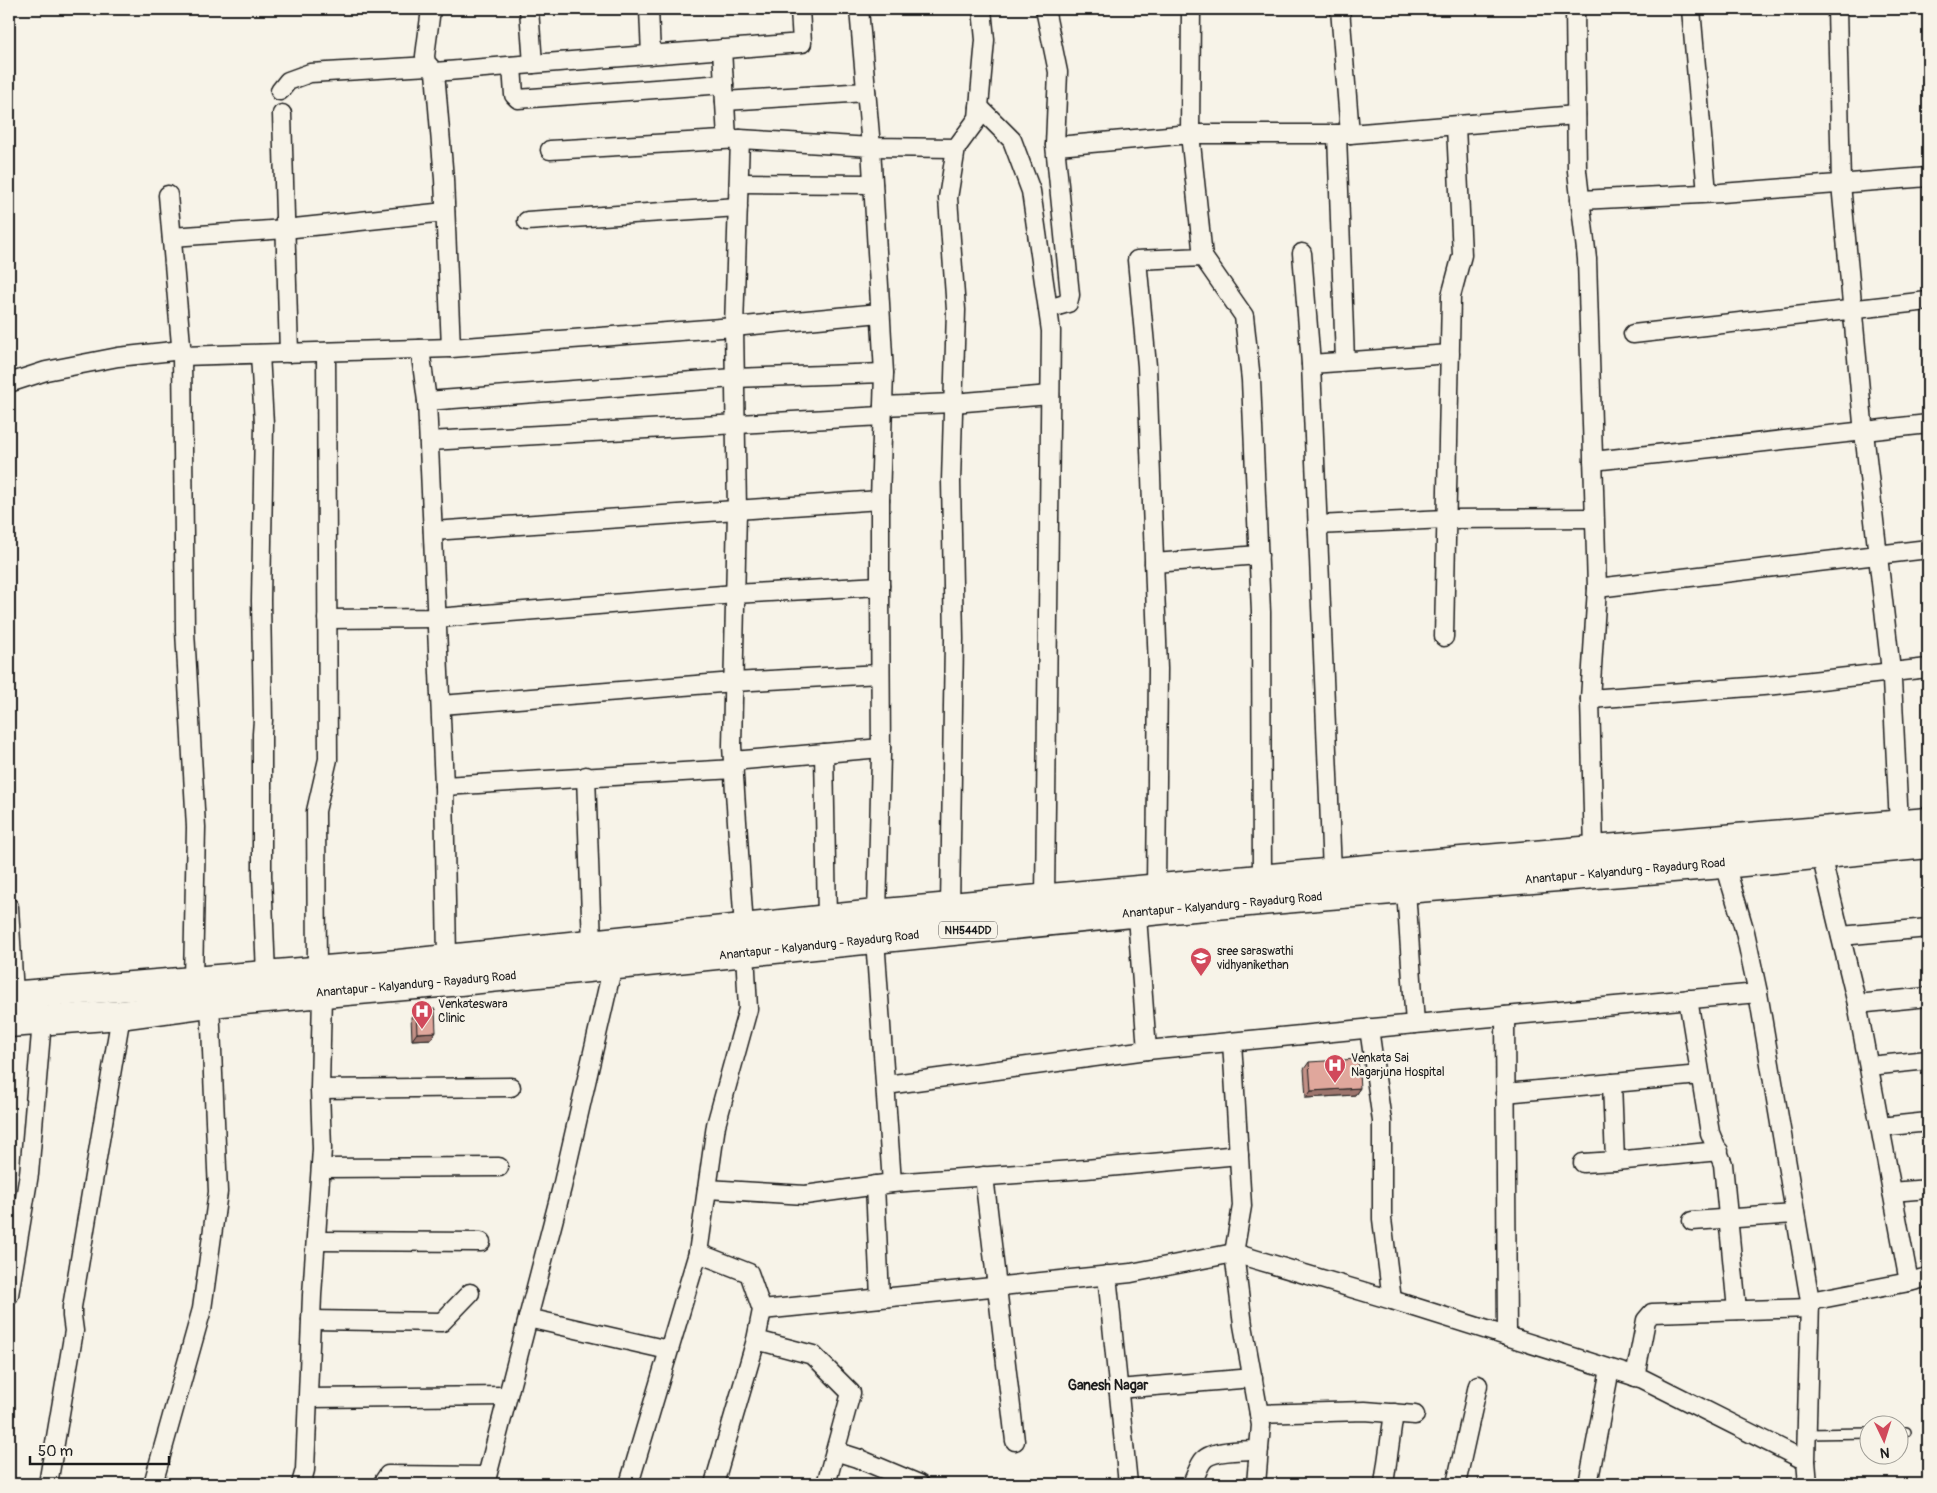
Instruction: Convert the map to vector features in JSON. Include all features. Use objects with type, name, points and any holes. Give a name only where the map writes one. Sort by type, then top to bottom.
[{"type":"highway","name":"Anantapur - Kalyandurg - Rayadurg Road","points":[[11,996],[266,975],[320,982],[450,982],[613,965],[745,940],[827,919],[876,927],[950,908],[1045,899],[1330,895],[1406,890],[1721,852],[1899,824],[1928,822]]},
{"type":"highway","name":"Anantapur - Kalyandurg - Rayadurg Road","points":[[9,1023],[122,1014],[210,1003],[447,958],[592,944],[745,940],[1142,897],[1262,879],[1332,872],[1594,850],[1820,855],[1928,844]]},
{"type":"street","points":[[431,9],[425,56],[432,69],[445,212],[451,348]]},
{"type":"street","points":[[529,9],[533,64]]},
{"type":"street","points":[[649,9],[651,55]]},
{"type":"street","points":[[280,91],[288,81],[310,73],[512,66],[802,43],[800,9]]},
{"type":"street","points":[[859,9],[871,147],[884,373],[880,500],[880,748],[876,927],[892,1183]]},
{"type":"street","points":[[950,908],[954,639],[951,481],[956,310],[948,198],[956,148],[978,118],[985,40],[982,9]]},
{"type":"street","points":[[1045,9],[1058,72],[1055,144],[1070,295],[1070,300],[1065,306],[1048,309]]},
{"type":"street","points":[[1191,9],[1190,134],[1203,257],[1244,316],[1251,380],[1262,612],[1262,879]]},
{"type":"street","points":[[1340,9],[1344,134],[1345,361]]},
{"type":"street","points":[[1575,9],[1577,171],[1587,259],[1597,588],[1590,699],[1594,850]]},
{"type":"street","points":[[1690,9],[1708,193]]},
{"type":"street","points":[[1838,9],[1841,184],[1864,430],[1891,671],[1899,824]]},
{"type":"street","points":[[629,1484],[698,1252],[716,1125],[748,1009],[733,765],[737,510],[734,327],[739,183],[734,139],[724,93],[722,49]]},
{"type":"street","points":[[512,66],[516,98],[866,92]]},
{"type":"street","points":[[979,107],[1012,140],[1032,190],[1051,331],[1045,899]]},
{"type":"street","points":[[282,114],[289,353]]},
{"type":"street","points":[[1055,144],[1058,146],[1190,134],[1344,134],[1576,115]]},
{"type":"street","points":[[1444,637],[1451,296],[1452,286],[1462,255],[1456,126]]},
{"type":"street","points":[[550,150],[734,139],[871,147],[956,148]]},
{"type":"street","points":[[1580,200],[1928,177]]},
{"type":"street","points":[[739,183],[873,184]]},
{"type":"street","points":[[168,195],[182,353],[186,631],[196,827],[193,981]]},
{"type":"street","points":[[527,221],[738,207]]},
{"type":"street","points":[[172,237],[285,229],[445,212]]},
{"type":"street","points":[[1302,253],[1311,364],[1332,872]]},
{"type":"street","points":[[1147,1050],[1142,897],[1158,669],[1147,366],[1137,260],[1203,257]]},
{"type":"street","points":[[1632,334],[1928,301]]},
{"type":"street","points":[[9,383],[46,371],[118,357],[182,353],[260,354],[451,348],[734,327],[880,313]]},
{"type":"street","points":[[420,349],[427,401],[441,705],[447,958]]},
{"type":"street","points":[[300,1484],[305,1470],[311,1320],[322,1149],[320,982],[315,830],[316,811],[328,759],[326,352]]},
{"type":"street","points":[[260,354],[264,424],[261,537],[262,874],[266,975]]},
{"type":"street","points":[[1311,364],[1450,354]]},
{"type":"street","points":[[427,401],[734,378],[884,373]]},
{"type":"street","points":[[429,441],[736,424],[1050,395]]},
{"type":"street","points":[[1593,461],[1928,424]]},
{"type":"street","points":[[433,531],[880,500]]},
{"type":"street","points":[[1317,525],[1446,519],[1594,518]]},
{"type":"street","points":[[1597,588],[1928,549]]},
{"type":"street","points":[[1154,563],[1259,555]]},
{"type":"street","points":[[327,619],[437,618],[735,594],[880,586]]},
{"type":"street","points":[[1590,699],[1776,686],[1928,668]]},
{"type":"street","points":[[441,705],[734,682],[880,674]]},
{"type":"street","points":[[444,786],[733,765],[880,748]]},
{"type":"street","points":[[824,753],[827,919]]},
{"type":"street","points":[[586,776],[592,944]]},
{"type":"street","points":[[1721,852],[1745,932],[1758,993],[1810,1304],[1806,1461],[1808,1484]]},
{"type":"street","points":[[1820,855],[1857,1004],[1909,1282]]},
{"type":"street","points":[[1406,890],[1415,1024]]},
{"type":"street","points":[[9,908],[11,996]]},
{"type":"street","points":[[1841,936],[1928,928]]},
{"type":"street","points":[[382,1484],[388,1475],[486,1480],[562,1187],[613,965]]},
{"type":"street","points":[[886,1086],[1147,1050],[1758,993]]},
{"type":"street","points":[[1857,1004],[1928,997]]},
{"type":"street","points":[[1688,1000],[1710,1133],[1723,1164],[1737,1310]]},
{"type":"street","points":[[153,1484],[202,1309],[218,1192],[210,1003]]},
{"type":"street","points":[[48,1484],[74,1331],[72,1307],[122,1014]]},
{"type":"street","points":[[1505,1016],[1507,1336]]},
{"type":"street","points":[[9,1295],[29,1174],[42,1021]]},
{"type":"street","points":[[1369,1028],[1382,1121],[1382,1219],[1392,1300]]},
{"type":"street","points":[[1232,1042],[1242,1206],[1234,1253],[1243,1325],[1261,1425],[1256,1484]]},
{"type":"street","points":[[1869,1066],[1928,1060]]},
{"type":"street","points":[[1506,1093],[1700,1075]]},
{"type":"street","points":[[1612,1083],[1615,1161]]},
{"type":"street","points":[[320,1089],[511,1087]]},
{"type":"street","points":[[1880,1127],[1928,1122]]},
{"type":"street","points":[[1582,1163],[1719,1151]]},
{"type":"street","points":[[707,1189],[805,1195],[892,1183],[1086,1169],[1239,1155]]},
{"type":"street","points":[[321,1168],[499,1167]]},
{"type":"street","points":[[984,1176],[1015,1441]]},
{"type":"street","points":[[875,1185],[880,1298]]},
{"type":"street","points":[[1892,1192],[1928,1189]]},
{"type":"street","points":[[1692,1221],[1795,1214]]},
{"type":"street","points":[[316,1241],[481,1242]]},
{"type":"street","points":[[698,1252],[749,1273],[762,1310],[756,1340],[714,1484]]},
{"type":"street","points":[[762,1310],[996,1285],[1131,1273],[1234,1253],[1392,1300],[1643,1379],[1806,1461]]},
{"type":"street","points":[[1107,1275],[1128,1484]]},
{"type":"street","points":[[1635,1377],[1646,1320],[1649,1315],[1658,1312],[1737,1310],[1810,1304],[1928,1278]]},
{"type":"street","points":[[311,1320],[442,1322],[470,1293]]},
{"type":"street","points":[[528,1318],[668,1350]]},
{"type":"street","points":[[756,1340],[813,1355],[851,1393],[826,1484]]},
{"type":"street","points":[[1588,1484],[1610,1369]]},
{"type":"street","points":[[1118,1389],[1253,1378]]},
{"type":"street","points":[[1456,1484],[1478,1385]]},
{"type":"street","points":[[308,1398],[507,1396]]},
{"type":"street","points":[[1259,1414],[1365,1411],[1415,1415]]},
{"type":"street","points":[[1384,1484],[1394,1413]]},
{"type":"street","points":[[1192,1484],[1201,1462],[1206,1457],[1219,1453],[1259,1450]]},
{"type":"street","points":[[835,1451],[857,1458],[919,1484]]},
{"type":"lane","points":[[1807,1434],[1860,1433]]},
{"type":"building","points":[[435,1009],[436,1032],[417,1033],[416,1010]]},
{"type":"building","points":[[1358,1059],[1360,1088],[1311,1091],[1309,1062]]},
{"type":"place","name":"sree saraswathi vidhyanikethan","points":[[1201,977]]},
{"type":"place","name":"Venkateswara Clinic","points":[[422,1030]]},
{"type":"place","name":"Venkata Sai Nagarjuna Hospital","points":[[1335,1084]]},
{"type":"district","name":"Ganesh Nagar","points":[[1108,1385]]}]
